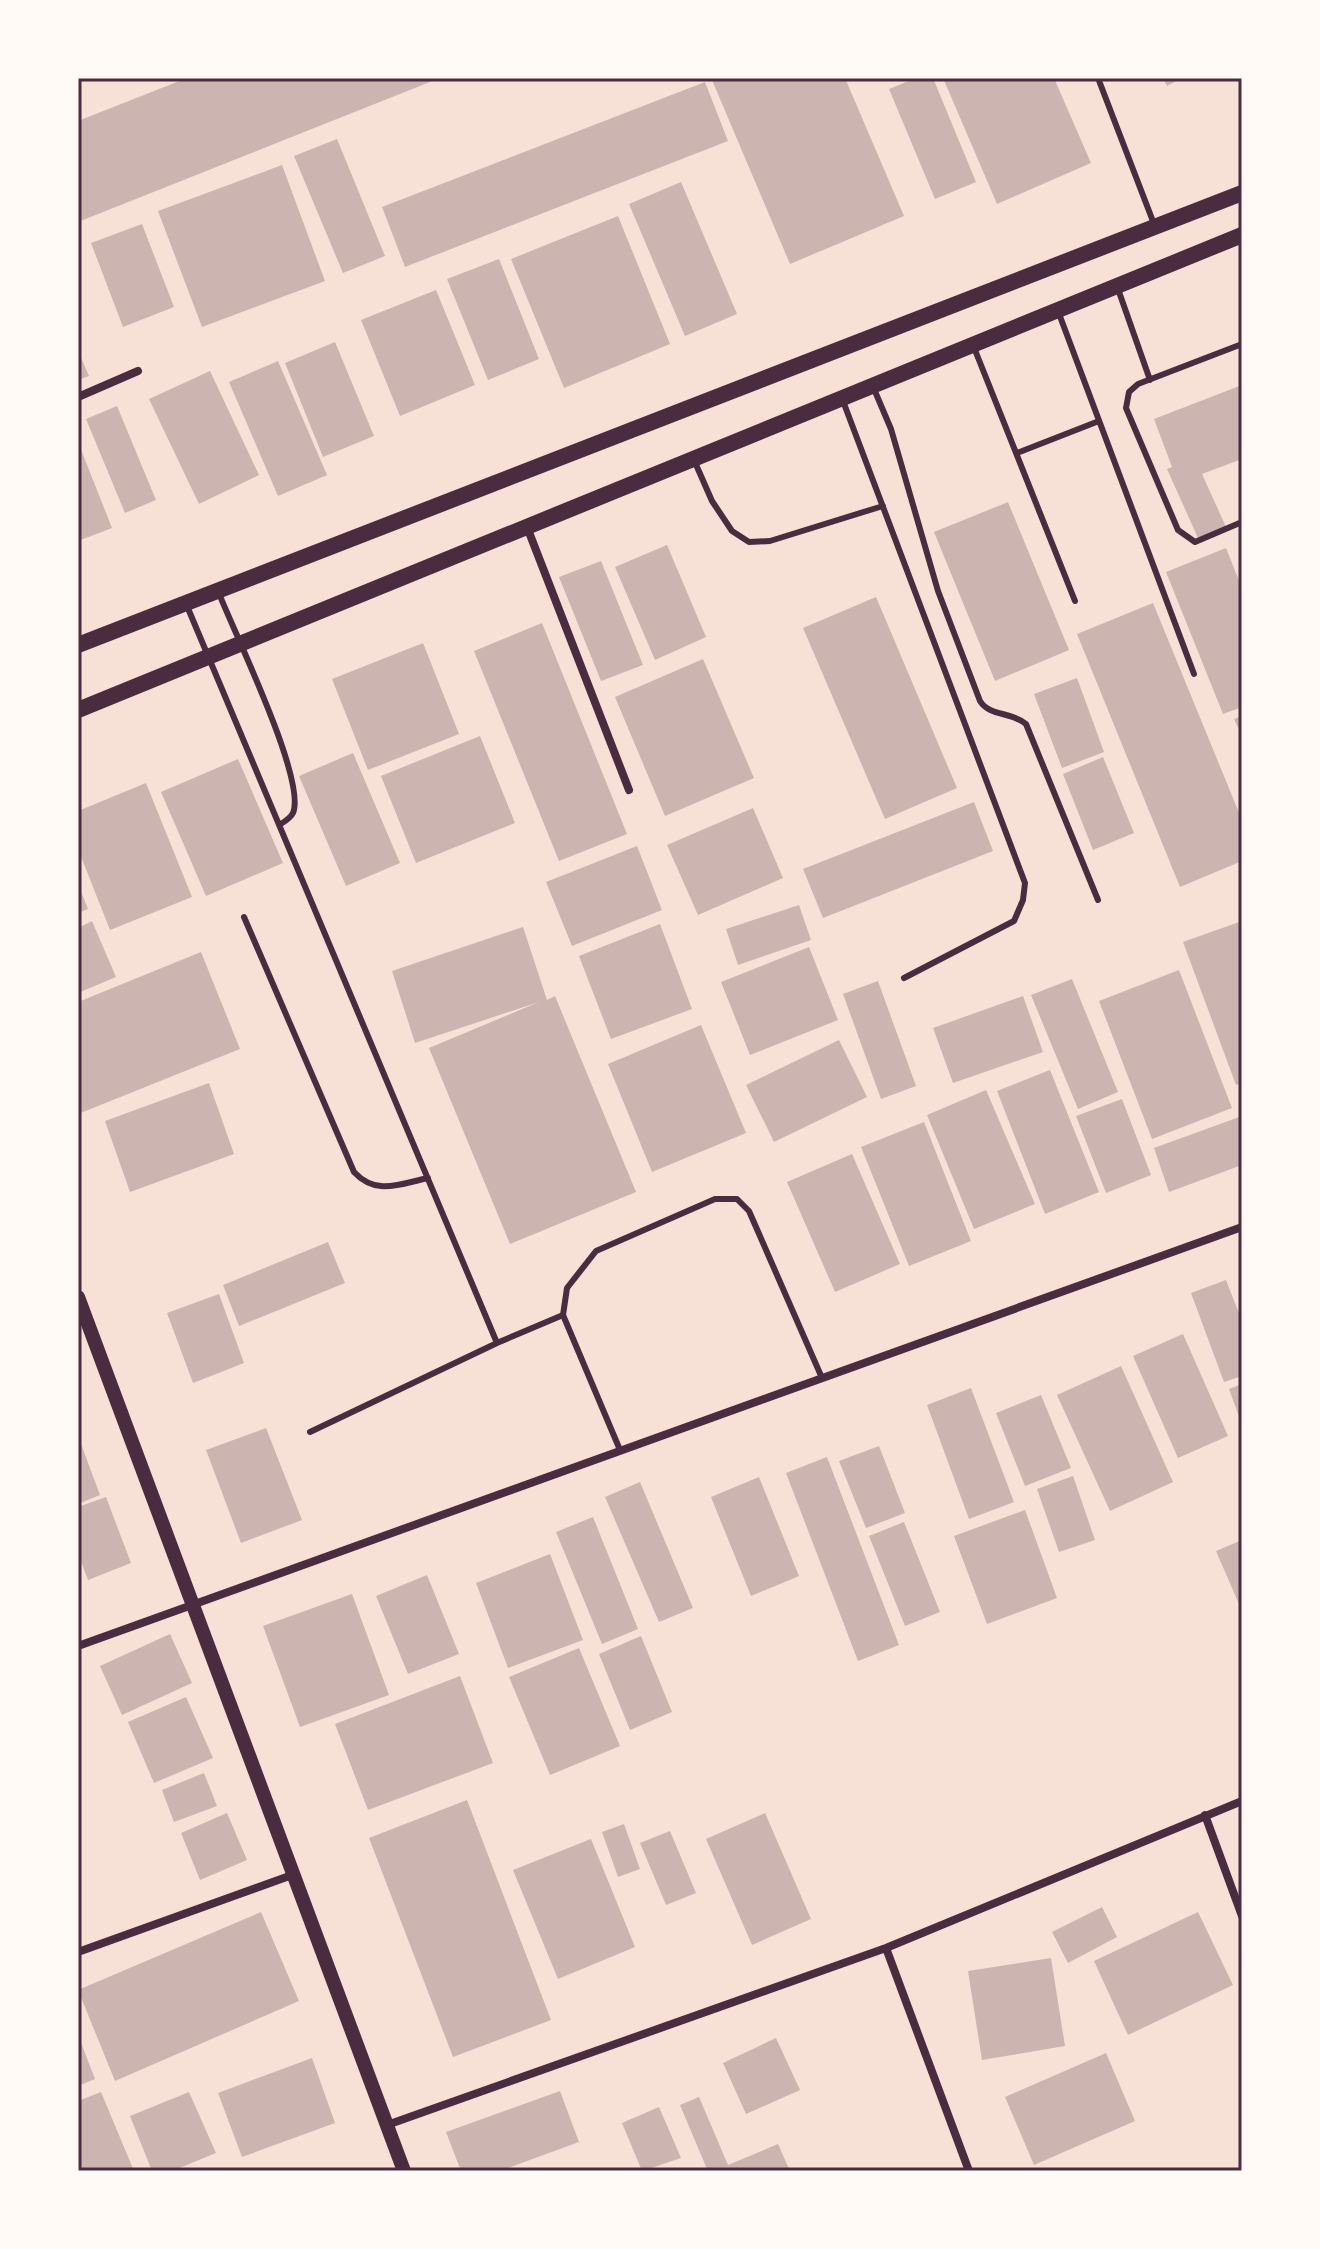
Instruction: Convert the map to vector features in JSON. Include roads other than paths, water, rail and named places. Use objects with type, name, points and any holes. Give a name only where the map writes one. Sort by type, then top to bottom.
[{"type":"main road","points":[[78,645],[1242,193]]},
{"type":"main road","points":[[78,710],[1242,235]]},
{"type":"street","points":[[78,397],[138,371]]},
{"type":"street","points":[[526,527],[629,790]]},
{"type":"street","points":[[78,1646],[1242,1227]]},
{"type":"street","points":[[78,1297],[195,1603],[404,2171]]},
{"type":"street","points":[[387,2125],[886,1948],[1242,1801]]},
{"type":"street","points":[[1205,1815],[1242,1916]]},
{"type":"street","points":[[78,1952],[295,1874]]},
{"type":"street","points":[[886,1948],[969,2171]]},
{"type":"lane","points":[[1098,78],[1155,226]]},
{"type":"lane","points":[[1117,285],[1150,380]]},
{"type":"lane","points":[[1058,311],[1194,674]]},
{"type":"lane","points":[[1242,344],[1150,380],[1129,392],[1126,408],[1178,530],[1195,542],[1242,522]]},
{"type":"lane","points":[[973,345],[1075,601]]},
{"type":"lane","points":[[873,386],[891,429],[938,591],[980,701],[990,711],[1013,714],[1026,724],[1098,900]]},
{"type":"lane","points":[[841,398],[1025,883],[1023,900],[1014,921],[904,978]]},
{"type":"lane","points":[[1017,453],[1099,421]]},
{"type":"lane","points":[[693,459],[732,531],[749,542],[770,541],[883,506]]},
{"type":"lane","points":[[218,591],[289,763],[294,808],[279,825]]},
{"type":"lane","points":[[186,603],[497,1343]]},
{"type":"lane","points":[[244,917],[354,1172],[365,1184],[380,1188],[428,1178]]},
{"type":"lane","points":[[620,1450],[563,1315],[567,1288],[596,1251],[715,1199],[737,1199],[749,1211],[822,1378]]},
{"type":"lane","points":[[310,1432],[563,1315]]}]
